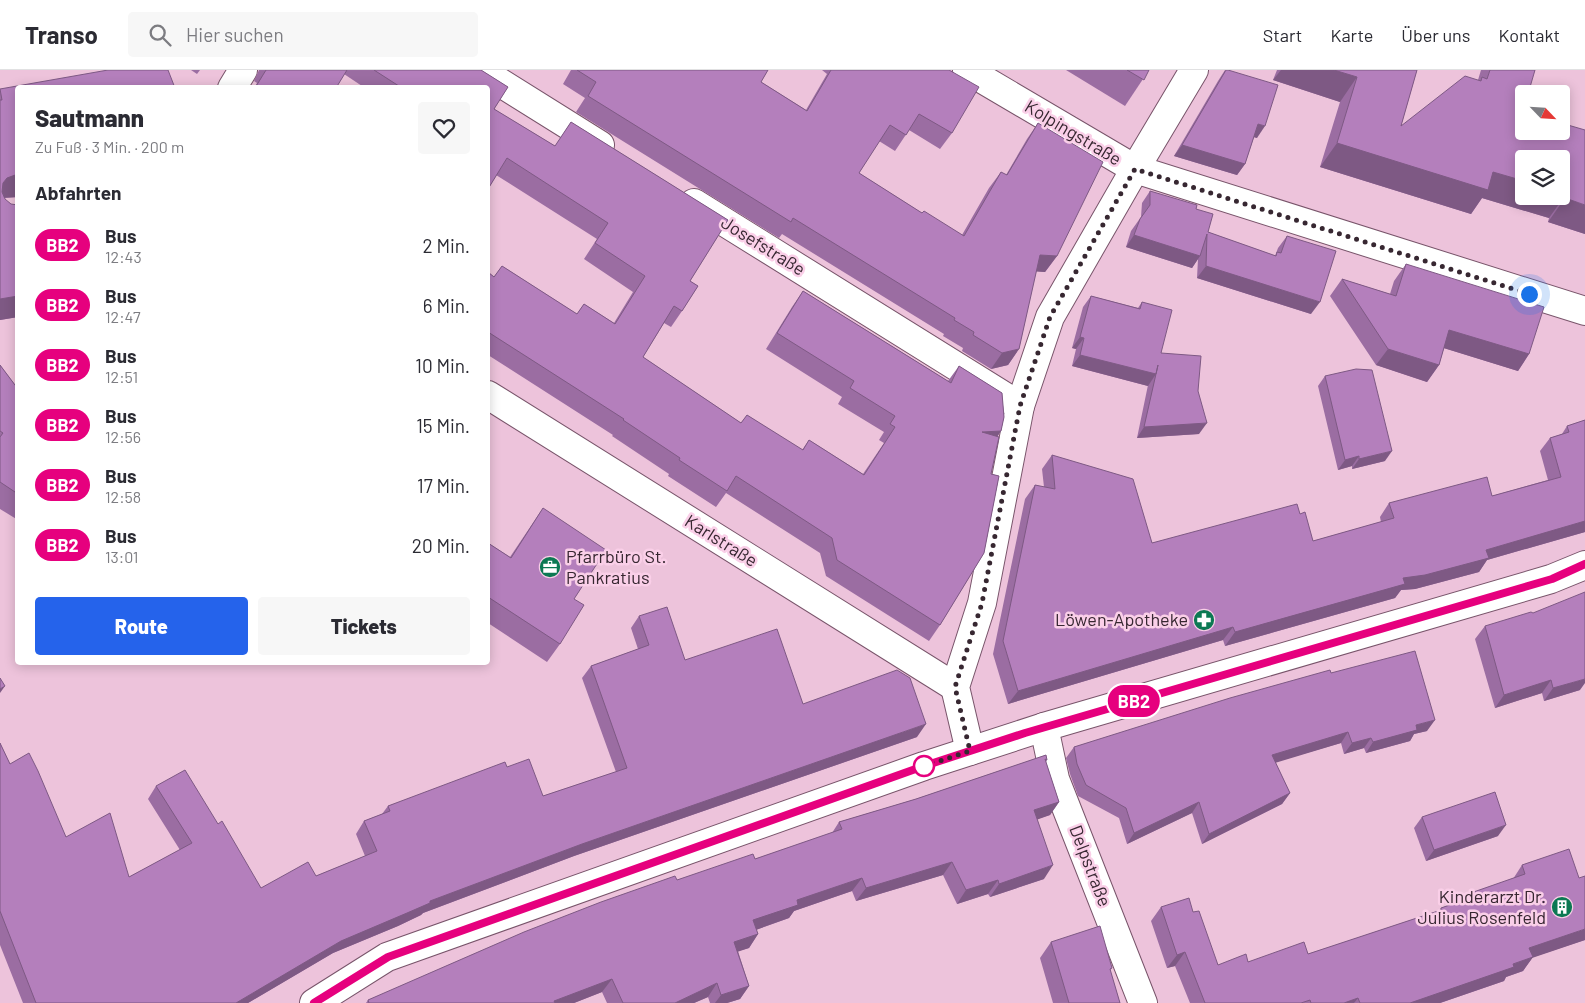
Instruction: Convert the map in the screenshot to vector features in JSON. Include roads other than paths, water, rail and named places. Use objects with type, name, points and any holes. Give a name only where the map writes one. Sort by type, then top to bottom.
[{"type":"street","points":[[234,85],[243,70]]},
{"type":"street","points":[[480,70],[624,159]]},
{"type":"street","name":"Kolpingstraße","points":[[967,70],[1135,169],[1585,312]]},
{"type":"street","points":[[970,751],[955,687],[982,603],[1020,406],[1050,317],[1194,70]]},
{"type":"street","name":"Josefstraße","points":[[674,191],[1020,406]]},
{"type":"street","name":"Karlstraße","points":[[490,396],[955,687]]},
{"type":"street","points":[[314,1003],[388,957],[970,751],[1044,727],[1552,579],[1585,564]]},
{"type":"street","name":"Delpstraße","points":[[1044,727],[1055,779],[1143,1003]]},
{"type":"place","name":"Pfarrbüro St. Pankratius","points":[[550,567]]},
{"type":"place","name":"Löwen-Apotheke","points":[[1204,620]]},
{"type":"place","name":"Kinderarzt Dr. Julius Rosenfeld","points":[[1562,907]]}]
